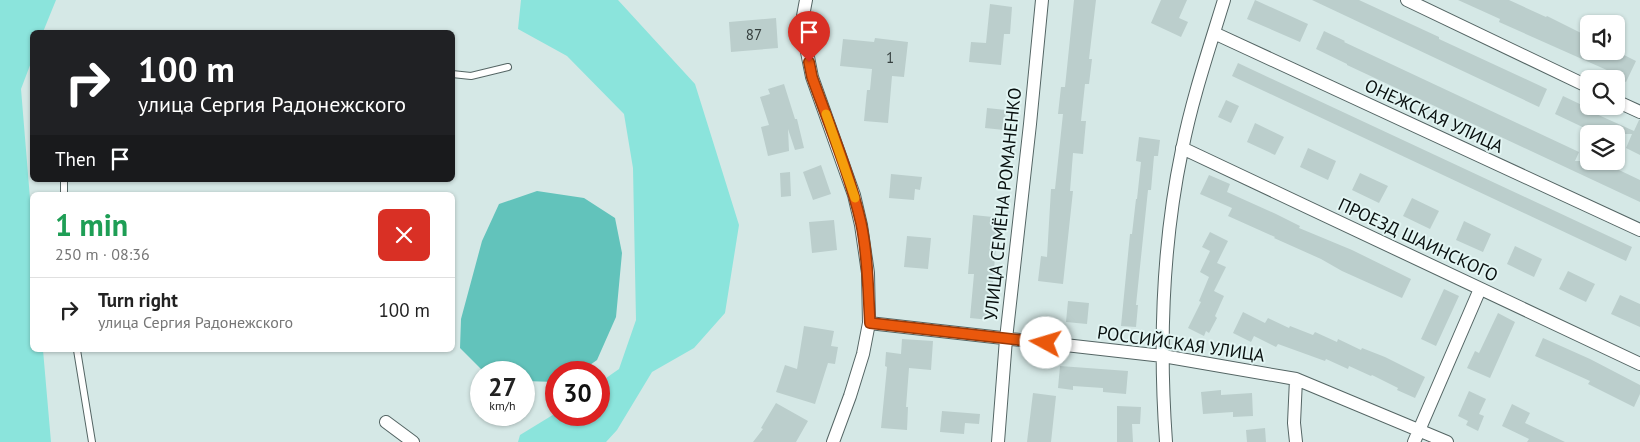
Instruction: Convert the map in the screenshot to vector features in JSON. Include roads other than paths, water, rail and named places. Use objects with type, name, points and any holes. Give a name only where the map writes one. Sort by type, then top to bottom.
[{"type":"street","points":[[806,0],[803,16],[806,47],[812,77],[854,195],[861,225],[868,273],[870,323],[861,362],[833,442]]},
{"type":"street","name":"УЛИЦА СЕМЁНА РОМАНЕНКО","points":[[998,442],[1006,339],[1042,0]]},
{"type":"street","points":[[1166,442],[1163,404],[1163,297],[1168,231],[1182,148],[1224,0]]},
{"type":"street","points":[[1407,0],[1580,83]]},
{"type":"street","name":"ОНЕЖСКАЯ УЛИЦА","points":[[1214,33],[1640,230]]},
{"type":"street","points":[[1625,105],[1640,112]]},
{"type":"street","name":"ПРОЕЗД ШАИНСКОГО","points":[[1182,148],[1640,364]]},
{"type":"street","points":[[1414,442],[1480,289]]},
{"type":"street","name":"РОССИЙСКАЯ УЛИЦА","points":[[870,323],[1163,356],[1296,379],[1447,442]]},
{"type":"street","points":[[1296,379],[1294,424],[1296,442]]},
{"type":"street","points":[[386,422],[414,442]]},
{"type":"lane","points":[[455,74],[471,76],[508,67]]},
{"type":"lane","points":[[77,352],[92,442]]}]
